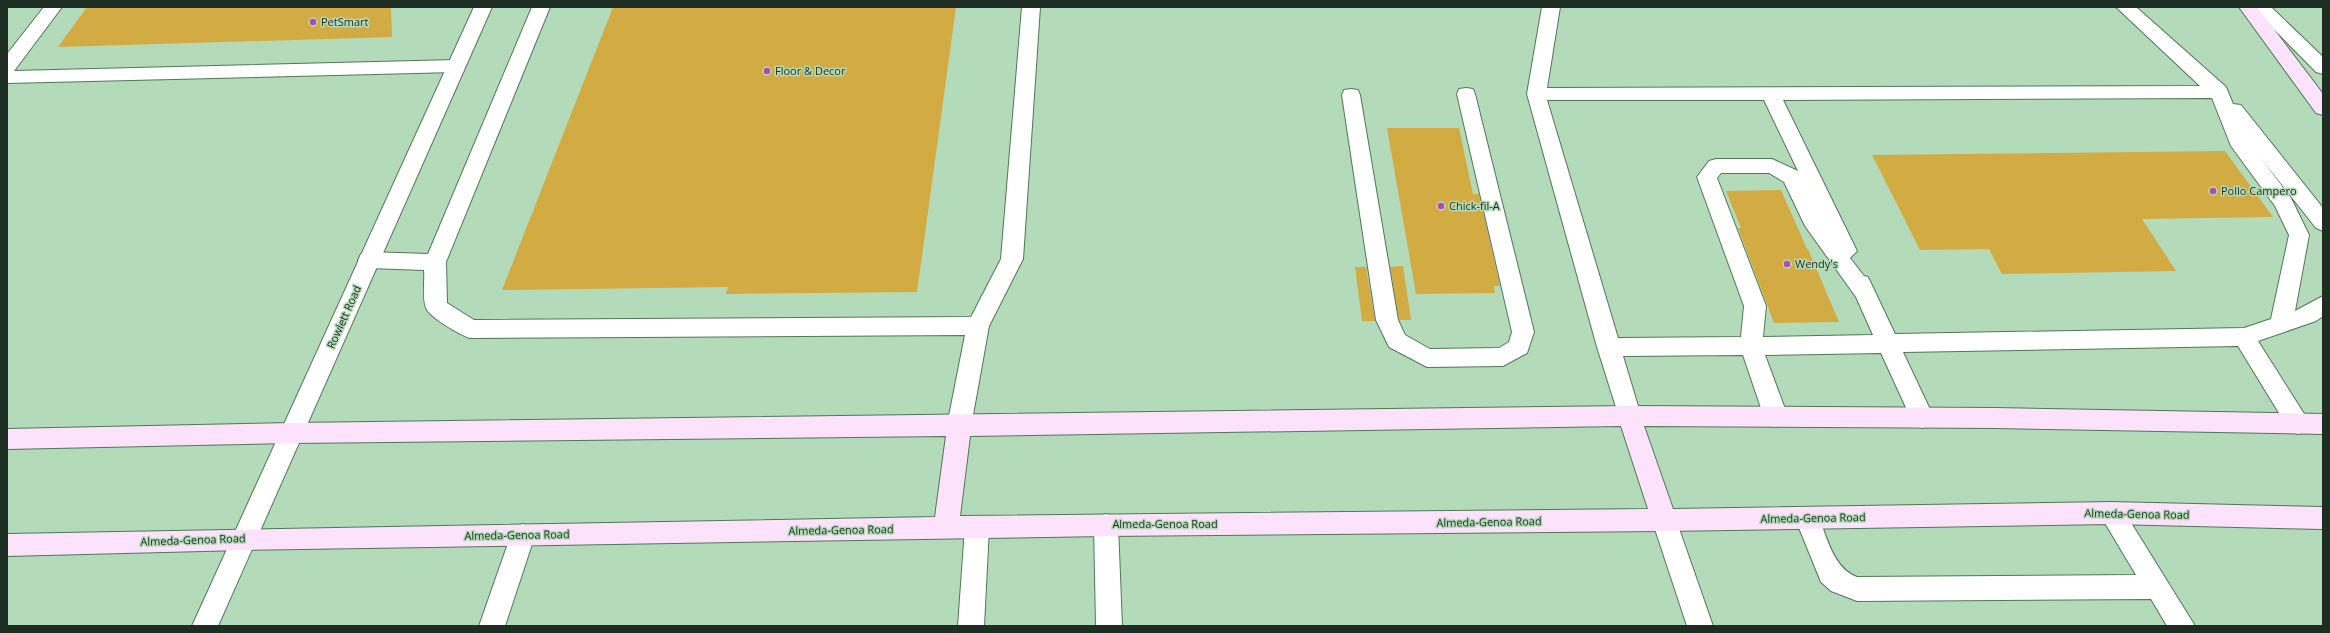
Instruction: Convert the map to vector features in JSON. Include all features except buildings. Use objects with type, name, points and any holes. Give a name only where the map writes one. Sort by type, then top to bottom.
[{"type":"main road","points":[[2248,7],[2323,108]]},
{"type":"main road","points":[[7,439],[292,433],[959,426],[1629,416],[1922,418],[2323,424]]},
{"type":"main road","points":[[1629,416],[1664,520]]},
{"type":"main road","points":[[2298,424],[2323,416]]},
{"type":"main road","points":[[946,528],[959,426]]},
{"type":"main road","name":"Almeda-Genoa Road","points":[[7,545],[243,539],[1106,525],[1664,520],[2111,513],[2323,518]]},
{"type":"street","points":[[7,67],[53,7]]},
{"type":"street","name":"Rowlett Road","points":[[205,626],[483,7]]},
{"type":"street","points":[[541,7],[436,262],[436,307],[470,330],[978,326]]},
{"type":"street","points":[[959,426],[978,326],[1012,259],[1031,7]]},
{"type":"street","points":[[1551,7],[1536,94],[1629,416]]},
{"type":"street","points":[[2125,7],[2219,92],[2323,223]]},
{"type":"street","points":[[2261,7],[2323,68]]},
{"type":"street","points":[[7,77],[456,66]]},
{"type":"street","points":[[1536,94],[2219,92]]},
{"type":"street","points":[[2219,92],[2241,146],[2284,204],[2299,234],[2280,325]]},
{"type":"street","points":[[1351,95],[1387,320],[1397,341],[1427,358],[1503,357],[1518,347],[1523,332],[1466,94]]},
{"type":"street","points":[[1771,94],[1799,149],[1922,418]]},
{"type":"street","points":[[1776,417],[1751,346],[1755,306],[1707,176],[1716,166],[1772,166],[1792,177],[1812,221],[1866,295]]},
{"type":"street","points":[[370,260],[436,262]]},
{"type":"street","points":[[1608,347],[1751,346],[2244,337],[2308,315],[2323,305]]},
{"type":"street","points":[[2244,337],[2298,424]]},
{"type":"street","points":[[2111,513],[2182,626]]},
{"type":"street","points":[[1807,518],[1830,574],[1840,583],[1857,589],[2158,587]]},
{"type":"street","points":[[1664,520],[1700,626]]},
{"type":"street","points":[[1106,525],[1109,626]]},
{"type":"street","points":[[971,626],[977,528]]},
{"type":"street","points":[[492,626],[523,535]]},
{"type":"place","name":"PetSmart","points":[[313,22]]},
{"type":"place","name":"Floor & Decor","points":[[767,71]]},
{"type":"place","name":"Pollo Campero","points":[[2213,191]]},
{"type":"place","name":"Chick-fil-A","points":[[1441,206]]},
{"type":"place","name":"Wendy's","points":[[1787,264]]}]
